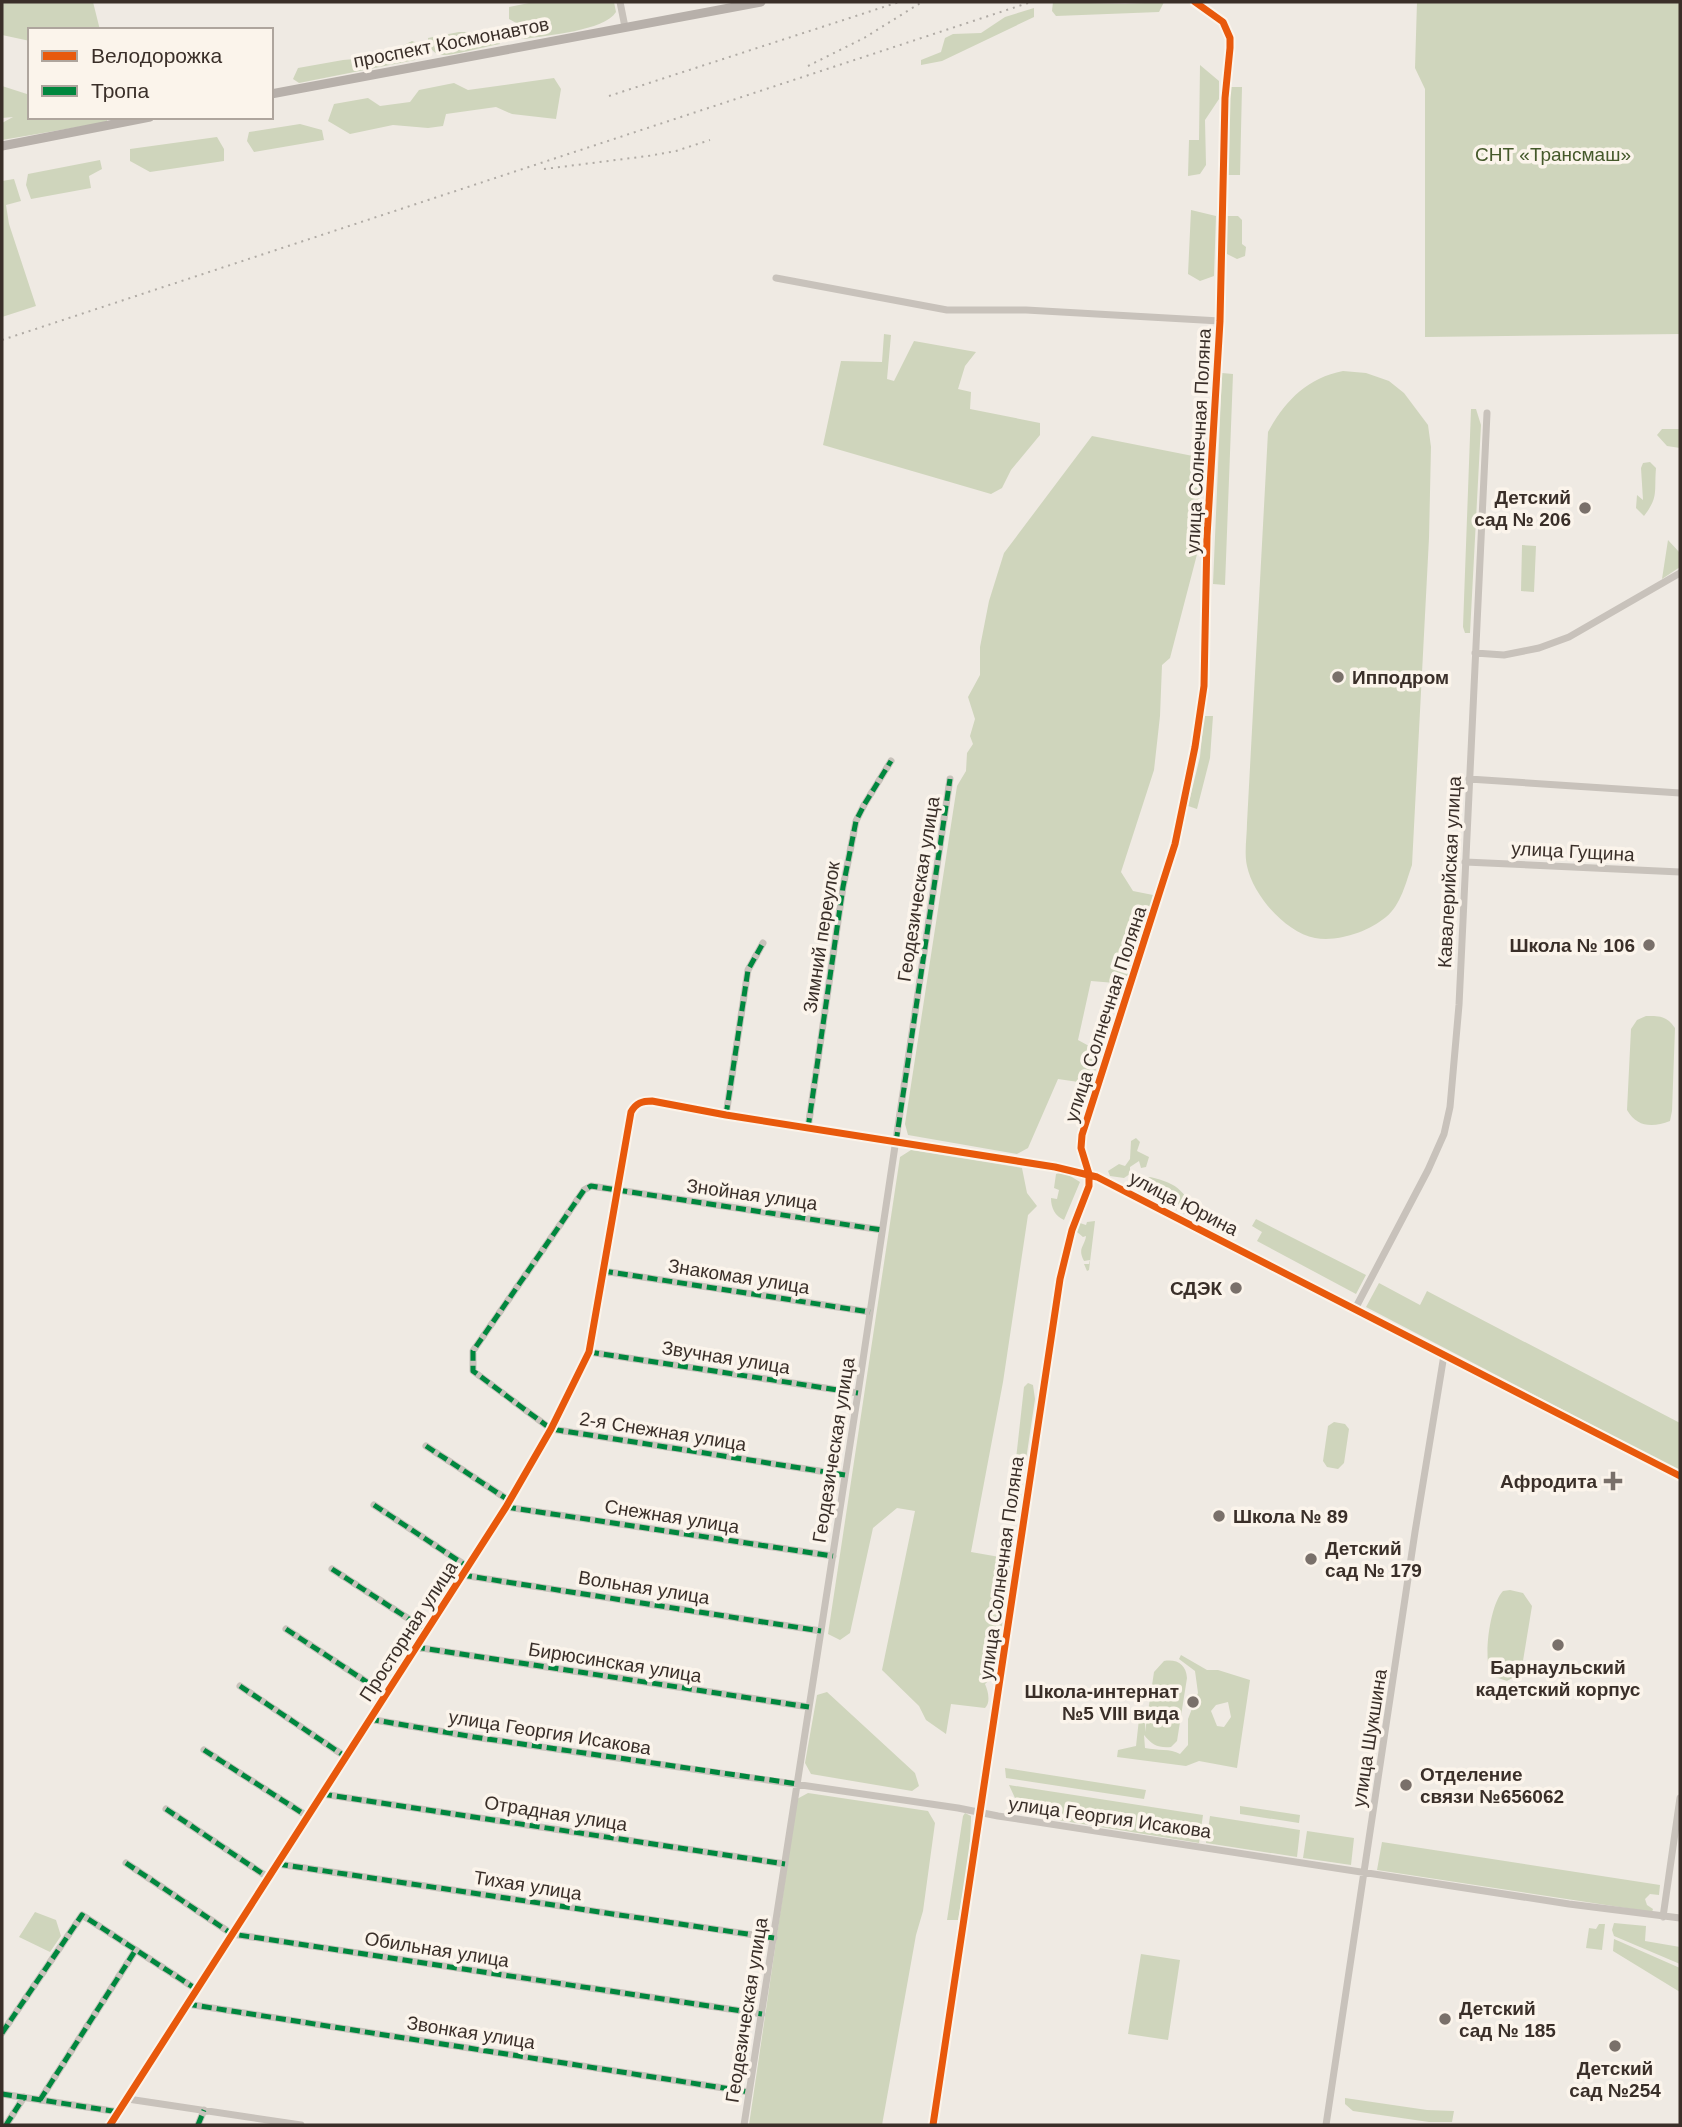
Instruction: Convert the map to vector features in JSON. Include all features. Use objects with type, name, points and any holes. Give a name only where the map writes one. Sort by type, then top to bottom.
[{"type":"main road","name":"проспект Космонавтов","points":[[273,94],[761,2]]},
{"type":"main road","points":[[2,146],[139,119]]},
{"type":"street","points":[[620,2],[625,27]]},
{"type":"street","name":"улица Солнечная Поляна","points":[[933,2125],[1062,1268],[1073,1226],[1089,1186],[1082,1135],[1175,844],[1195,747],[1204,686],[1207,536],[1220,321],[1223,152],[1230,38],[1223,22],[1195,2]]},
{"type":"street","points":[[776,278],[947,310],[1026,310],[1220,321]]},
{"type":"street","name":"Кавалерийская улица","points":[[1354,1309],[1428,1170],[1446,1127],[1450,1107],[1459,1005],[1487,414]]},
{"type":"street","points":[[1475,653],[1504,655],[1539,648],[1569,637],[1680,573]]},
{"type":"street","name":"Зимний переулок","points":[[808,1128],[843,887],[856,821],[891,761]]},
{"type":"street","name":"Геодезическая улица","points":[[744,2125],[950,779]]},
{"type":"street","points":[[1469,779],[1680,793]]},
{"type":"street","name":"улица Гущина","points":[[1465,862],[1680,872]]},
{"type":"street","points":[[726,1115],[748,970],[763,943]]},
{"type":"street","name":"улица Юрина","points":[[631,1112],[635,1105],[652,1101],[1089,1174],[1680,1476]]},
{"type":"street","name":"Просторная улица","points":[[110,2125],[508,1504],[551,1429],[589,1352],[631,1112]]},
{"type":"street","name":"Знойная улица","points":[[473,1351],[584,1190],[592,1186],[882,1230]]},
{"type":"street","name":"Знакомая улица","points":[[603,1271],[870,1312]]},
{"type":"street","name":"2-я Снежная улица","points":[[473,1351],[473,1371],[551,1429],[845,1475]]},
{"type":"street","name":"Звучная улица","points":[[589,1352],[858,1393]]},
{"type":"street","name":"улица Шукшина","points":[[1326,2125],[1418,1509],[1444,1355]]},
{"type":"street","name":"Снежная улица","points":[[426,1446],[508,1504],[833,1556]]},
{"type":"street","points":[[374,1504],[468,1567]]},
{"type":"street","points":[[332,1569],[426,1630]]},
{"type":"street","name":"Вольная улица","points":[[462,1576],[821,1630]]},
{"type":"street","points":[[286,1629],[385,1694]]},
{"type":"street","name":"Бирюсинская улица","points":[[415,1647],[809,1707]]},
{"type":"street","points":[[240,1686],[346,1757]]},
{"type":"street","name":"улица Георгия Исакова","points":[[369,1719],[1680,1918]]},
{"type":"street","points":[[204,1750],[307,1816]]},
{"type":"street","name":"Отрадная улица","points":[[322,1794],[785,1864]]},
{"type":"street","points":[[1663,1917],[1680,1798]]},
{"type":"street","points":[[166,1809],[269,1878]]},
{"type":"street","name":"Обильная улица","points":[[126,1863],[232,1934],[762,2014]]},
{"type":"street","name":"Тихая улица","points":[[278,1864],[774,1938]]},
{"type":"street","points":[[2,2033],[82,1915],[196,1989]]},
{"type":"street","points":[[40,2100],[135,1951]]},
{"type":"street","name":"Звонкая улица","points":[[187,2004],[749,2092]]},
{"type":"street","points":[[2,2094],[119,2112]]},
{"type":"street","points":[[6,2125],[24,2097]]},
{"type":"street","points":[[128,2099],[301,2125]]},
{"type":"street","points":[[198,2125],[204,2110]]},
{"type":"green space","points":[[2,2],[93,2],[100,28],[28,28],[28,41],[2,35]]},
{"type":"green space","points":[[534,2],[614,2],[616,12],[600,24],[588,28],[525,39],[517,36],[518,24],[509,19],[509,7]]},
{"type":"green space","points":[[1053,2],[1164,2],[1159,12],[1056,16],[1052,11]]},
{"type":"green space","name":"СНТ «Трансмаш»","points":[[1417,2],[1680,2],[1680,334],[1425,337],[1425,89],[1415,68]]},
{"type":"green space","points":[[1034,8],[1034,17],[942,61],[921,65],[921,60],[941,52],[945,38],[953,34],[981,33],[1005,17]]},
{"type":"green space","points":[[459,32],[496,32],[500,44],[446,55],[438,54],[430,46],[428,38]]},
{"type":"green space","points":[[412,41],[420,44],[415,60],[299,83],[293,79],[298,68],[389,56],[400,52],[402,46]]},
{"type":"green space","points":[[1200,65],[1219,81],[1219,99],[1205,120],[1206,165],[1200,174],[1188,176],[1189,140],[1199,140]]},
{"type":"green space","points":[[554,78],[561,89],[556,119],[512,114],[496,107],[446,114],[443,126],[428,128],[393,125],[350,134],[328,121],[334,104],[368,98],[380,106],[410,102],[419,90],[454,83],[468,90]]},
{"type":"green space","points":[[2,86],[28,94],[28,119],[107,119],[107,122],[2,140],[2,123],[13,117],[2,118]]},
{"type":"green space","points":[[1229,87],[1242,87],[1240,175],[1226,175]]},
{"type":"green space","points":[[300,124],[322,130],[324,140],[254,152],[247,141],[249,132]]},
{"type":"green space","points":[[217,137],[224,149],[224,161],[150,172],[130,161],[130,149]]},
{"type":"green space","points":[[100,160],[102,169],[89,176],[91,188],[31,199],[26,185],[28,174]]},
{"type":"green space","points":[[14,179],[21,201],[6,205],[9,224],[36,306],[2,317],[2,181]]},
{"type":"green space","points":[[1191,210],[1216,216],[1214,276],[1200,281],[1188,274]]},
{"type":"green space","points":[[1226,216],[1238,216],[1242,220],[1245,256],[1237,259],[1225,253]]},
{"type":"green space","points":[[884,334],[891,335],[887,379],[894,381],[914,341],[976,352],[965,366],[958,389],[971,392],[970,409],[1040,423],[1040,435],[1011,470],[1002,488],[991,494],[823,445],[841,361],[882,362]]},
{"type":"green space","name":"Ипподром","points":[[1343,371],[1366,373],[1389,381],[1404,393],[1428,425],[1431,447],[1429,538],[1412,865],[1399,900],[1386,917],[1352,935],[1324,939],[1304,934],[1272,911],[1250,877],[1246,850],[1268,432],[1298,392],[1318,379]]},
{"type":"green space","points":[[1222,373],[1233,374],[1225,585],[1213,584]]},
{"type":"green space","points":[[1471,409],[1476,409],[1481,425],[1470,633],[1465,633],[1463,627]]},
{"type":"green space","points":[[1662,429],[1680,429],[1680,448],[1667,446],[1657,435]]},
{"type":"green space","points":[[1092,436],[1198,457],[1201,539],[1170,658],[1162,665],[1154,770],[1121,872],[1133,891],[1153,895],[1150,914],[1127,984],[1091,981],[1078,1040],[1100,1052],[1092,1084],[1058,1079],[1028,1148],[1017,1154],[908,1135],[905,1124],[957,786],[966,771],[967,753],[973,744],[970,736],[975,719],[968,697],[980,675],[980,647],[989,601],[1004,553]]},
{"type":"green space","points":[[1650,462],[1656,468],[1655,494],[1644,516],[1636,508],[1637,495],[1643,500],[1641,468],[1643,463]]},
{"type":"green space","points":[[1668,540],[1680,553],[1680,567],[1662,579]]},
{"type":"green space","points":[[1522,545],[1536,546],[1534,592],[1521,591]]},
{"type":"green space","points":[[1204,716],[1213,716],[1210,758],[1197,809],[1188,806],[1200,757]]},
{"type":"green space","points":[[1646,1016],[1663,1018],[1675,1028],[1672,1111],[1670,1121],[1657,1125],[1640,1123],[1627,1110],[1631,1029],[1637,1020]]},
{"type":"green space","points":[[1136,1138],[1140,1142],[1137,1151],[1149,1157],[1146,1167],[1141,1168],[1139,1161],[1130,1167],[1130,1174],[1124,1178],[1110,1176],[1108,1171],[1119,1164],[1125,1166],[1130,1159],[1131,1141]]},
{"type":"green space","points":[[911,1150],[1022,1168],[1027,1193],[1037,1206],[1028,1215],[1003,1382],[971,1552],[1011,1559],[1001,1632],[990,1669],[992,1677],[985,1684],[987,1706],[985,1708],[951,1704],[946,1734],[926,1720],[919,1706],[882,1670],[915,1511],[897,1508],[873,1528],[850,1633],[840,1640],[828,1634],[900,1157]]},
{"type":"green space","points":[[1056,1174],[1067,1174],[1080,1182],[1064,1220],[1056,1214],[1051,1202],[1051,1198],[1057,1199],[1059,1190],[1054,1188]]},
{"type":"green space","points":[[1150,1177],[1175,1186],[1185,1196],[1196,1220],[1141,1190],[1142,1181]]},
{"type":"green space","points":[[1256,1219],[1366,1275],[1356,1294],[1257,1241],[1262,1232],[1252,1226]]},
{"type":"green space","points":[[1095,1221],[1089,1270],[1087,1271],[1084,1264],[1089,1264],[1090,1260],[1084,1261],[1081,1253],[1086,1236],[1083,1237],[1077,1232],[1080,1223],[1086,1225],[1087,1222]]},
{"type":"green space","points":[[1379,1283],[1420,1305],[1427,1291],[1680,1423],[1680,1471],[1366,1307]]},
{"type":"green space","points":[[1028,1383],[1033,1385],[1035,1399],[1019,1507],[1013,1509],[1011,1504],[1024,1387]]},
{"type":"green space","points":[[1334,1422],[1345,1424],[1349,1429],[1344,1463],[1338,1469],[1327,1467],[1323,1461],[1328,1426]]},
{"type":"green space","points":[[1503,1591],[1523,1593],[1532,1606],[1521,1673],[1507,1681],[1492,1676],[1488,1646],[1494,1608]]},
{"type":"green space","points":[[1181,1655],[1207,1670],[1218,1670],[1250,1680],[1237,1768],[1199,1761],[1186,1766],[1117,1757],[1118,1750],[1136,1746],[1139,1719],[1145,1721],[1145,1732],[1154,1672],[1164,1661],[1177,1662],[1183,1666],[1187,1678],[1177,1741],[1171,1747],[1162,1747],[1144,1735],[1145,1748],[1180,1754],[1188,1745],[1188,1719],[1198,1693],[1195,1671],[1179,1659]],"holes":[[[1228,1702],[1231,1717],[1224,1727],[1217,1726],[1211,1711],[1216,1705]]]},
{"type":"green space","points":[[827,1692],[915,1773],[919,1786],[912,1791],[811,1774],[805,1763],[817,1695]]},
{"type":"green space","points":[[1005,1768],[1146,1790],[1144,1799],[1006,1778]]},
{"type":"green space","points":[[1009,1785],[1203,1815],[1199,1843],[1027,1815],[1022,1813]]},
{"type":"green space","points":[[808,1793],[928,1811],[935,1823],[923,1911],[916,1935],[882,2125],[749,2125],[797,1799]]},
{"type":"green space","points":[[1240,1806],[1300,1815],[1299,1823],[1240,1814]]},
{"type":"green space","points":[[965,1813],[971,1816],[969,1857],[958,1920],[947,1920],[963,1816]]},
{"type":"green space","points":[[1210,1816],[1300,1830],[1297,1857],[1206,1843]]},
{"type":"green space","points":[[1307,1831],[1354,1838],[1351,1865],[1303,1858]]},
{"type":"green space","points":[[1382,1842],[1660,1885],[1659,1895],[1650,1894],[1645,1899],[1647,1905],[1653,1909],[1652,1912],[1377,1870]]},
{"type":"green space","points":[[35,1912],[56,1920],[61,1936],[50,1952],[19,1937]]},
{"type":"green space","points":[[1614,1923],[1646,1926],[1645,1941],[1680,1947],[1680,1964],[1614,1936]]},
{"type":"green space","points":[[1599,1924],[1605,1924],[1602,1950],[1586,1948],[1589,1928],[1596,1929]]},
{"type":"green space","points":[[1614,1939],[1680,1968],[1680,1992],[1613,1951]]},
{"type":"green space","points":[[1141,1954],[1180,1960],[1168,2040],[1128,2034]]},
{"type":"green space","points":[[1345,2098],[1427,2110],[1454,2111],[1452,2122],[1429,2122],[1353,2111],[1345,2104]]},
{"type":"railway","points":[[609,96],[899,2]]},
{"type":"railway","points":[[808,66],[864,38],[922,2]]},
{"type":"railway","points":[[2,340],[1031,2]]},
{"type":"railway","points":[[544,169],[648,156],[676,151],[710,140]]},
{"type":"marked path","points":[[808,1128],[843,887],[856,821],[891,761]]},
{"type":"marked path","points":[[896,1142],[950,779]]},
{"type":"marked path","points":[[726,1115],[748,970],[763,943]]},
{"type":"marked path","points":[[845,1475],[551,1429],[473,1371],[473,1351],[584,1190],[591,1186],[882,1230]]},
{"type":"marked path","points":[[603,1271],[870,1312]]},
{"type":"marked path","points":[[589,1352],[858,1393]]},
{"type":"marked path","points":[[426,1446],[510,1501]]},
{"type":"marked path","points":[[374,1505],[468,1567]]},
{"type":"marked path","points":[[506,1507],[833,1556]]},
{"type":"marked path","points":[[332,1569],[426,1630]]},
{"type":"marked path","points":[[462,1575],[821,1631]]},
{"type":"marked path","points":[[286,1629],[385,1694]]},
{"type":"marked path","points":[[415,1647],[809,1707]]},
{"type":"marked path","points":[[240,1686],[346,1757]]},
{"type":"marked path","points":[[369,1719],[798,1784]]},
{"type":"marked path","points":[[204,1750],[307,1816]]},
{"type":"marked path","points":[[322,1794],[785,1864]]},
{"type":"marked path","points":[[166,1809],[269,1878]]},
{"type":"marked path","points":[[126,1863],[232,1934],[762,2014]]},
{"type":"marked path","points":[[278,1864],[774,1938]]},
{"type":"marked path","points":[[2,2033],[82,1915],[196,1989]]},
{"type":"marked path","points":[[40,2100],[135,1951]]},
{"type":"marked path","points":[[187,2004],[749,2092]]},
{"type":"marked path","points":[[2,2094],[119,2112]]},
{"type":"marked path","points":[[6,2125],[24,2097]]},
{"type":"marked path","points":[[198,2125],[204,2110]]},
{"type":"cycle path","points":[[933,2125],[1060,1279],[1072,1230],[1089,1186],[1089,1174],[1081,1148],[1082,1135],[1175,844],[1195,747],[1204,686],[1207,536],[1220,321],[1225,98],[1230,38],[1223,22],[1195,2]]},
{"type":"cycle path","points":[[110,2125],[506,1507],[551,1429],[589,1352],[631,1112],[640,1103],[652,1101],[1055,1167],[1097,1177],[1680,1476]]},
{"type":"place","name":"Детский сад № 206","points":[[1585,508]]},
{"type":"place","name":"Ипподром","points":[[1338,677]]},
{"type":"place","name":"Школа № 106","points":[[1649,945]]},
{"type":"place","name":"СДЭК","points":[[1236,1288]]},
{"type":"place","name":"Афродита","points":[[1613,1481]]},
{"type":"place","name":"Школа № 89","points":[[1219,1516]]},
{"type":"place","name":"Детский сад № 179","points":[[1311,1559]]},
{"type":"place","name":"Барнаульский кадетский корпус","points":[[1558,1645]]},
{"type":"place","name":"Школа-интернат №5 VIII вида","points":[[1193,1702]]},
{"type":"place","name":"Отделение связи №656062","points":[[1406,1785]]},
{"type":"place","name":"Детский сад № 185","points":[[1445,2019]]},
{"type":"place","name":"Детский сад №254","points":[[1615,2046]]}]
